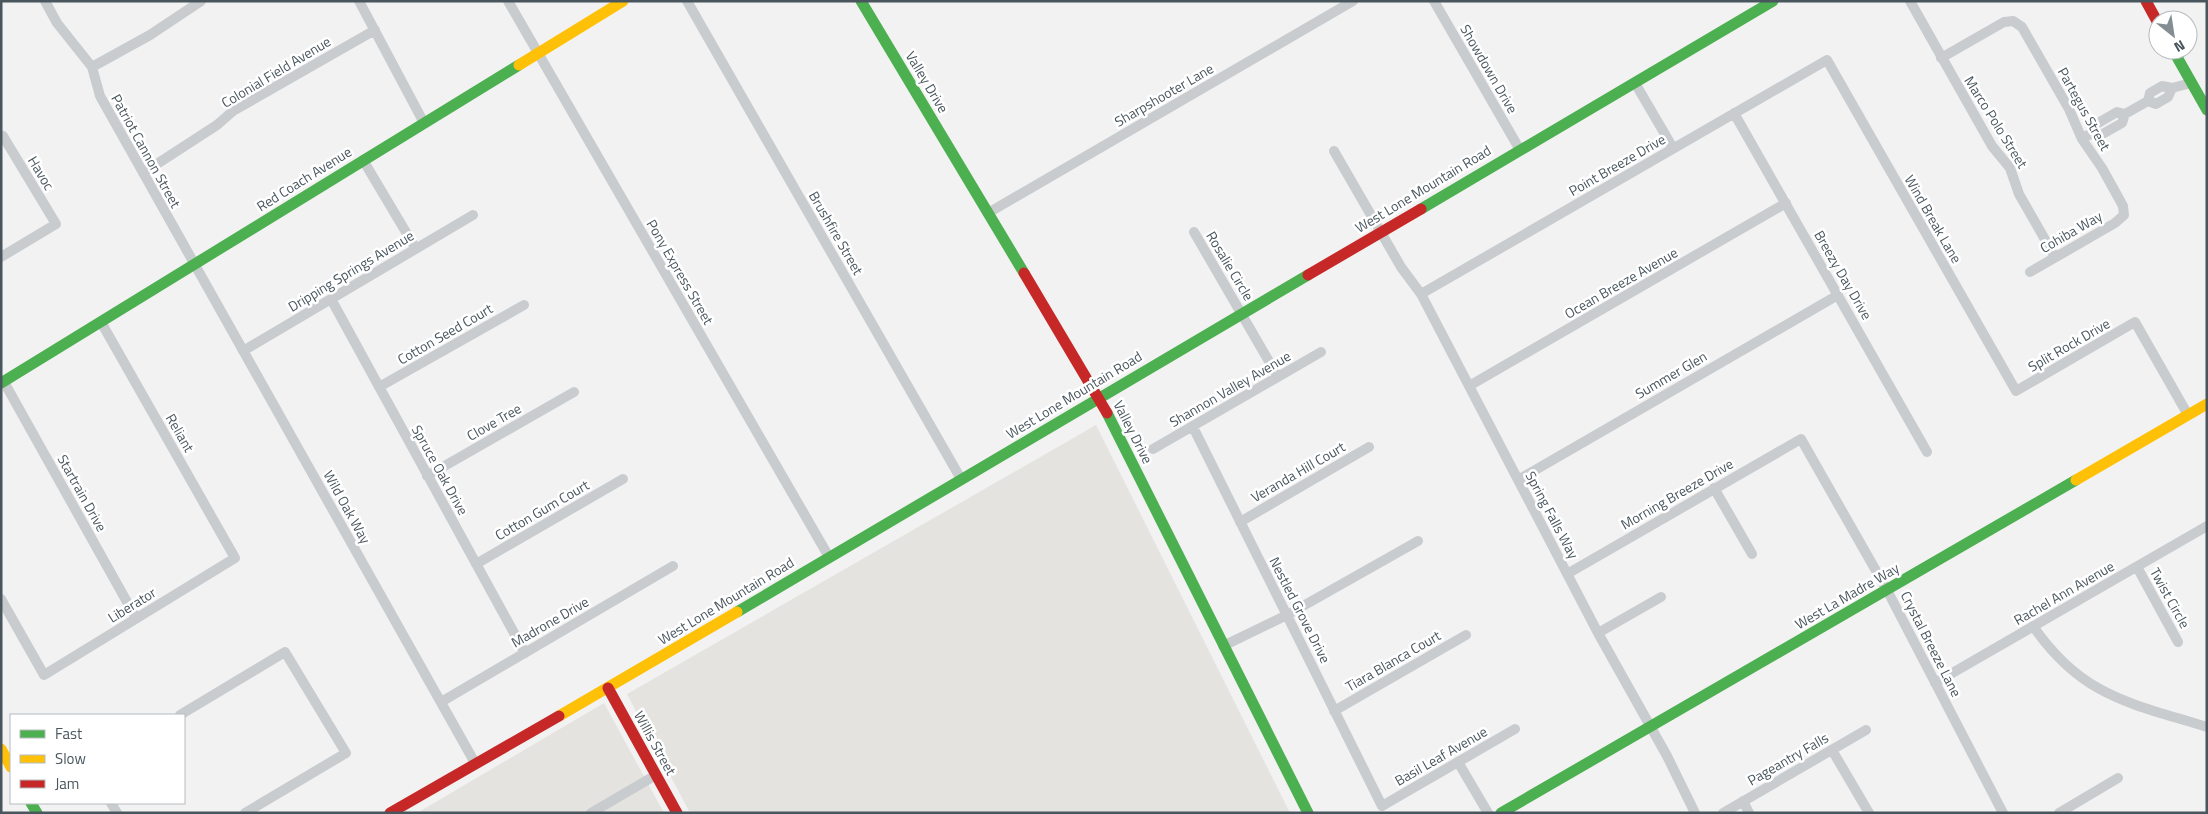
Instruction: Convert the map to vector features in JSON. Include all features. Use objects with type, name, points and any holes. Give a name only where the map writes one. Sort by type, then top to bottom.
[{"type":"street","name":"Patriot Cannon Street","points":[[45,1],[56,23],[92,67],[100,96],[194,264]]},
{"type":"street","points":[[92,67],[150,35],[201,1]]},
{"type":"street","points":[[359,1],[424,123]]},
{"type":"street","name":"Pony Express Street","points":[[508,1],[829,558]]},
{"type":"street","name":"Red Coach Avenue","points":[[3,382],[623,1]]},
{"type":"street","name":"Brushfire Street","points":[[686,1],[961,479]]},
{"type":"street","name":"Valley Drive","points":[[861,1],[1099,398],[1308,813]]},
{"type":"street","name":"Sharpshooter Lane","points":[[988,213],[1353,1]]},
{"type":"street","name":"Showdown Drive","points":[[1434,1],[1520,150]]},
{"type":"street","name":"West Lone Mountain Road","points":[[390,813],[608,688],[1773,1]]},
{"type":"street","name":"Marco Polo Street","points":[[1910,1],[1992,146],[2010,168],[2019,194],[2056,257]]},
{"type":"street","name":"Partegus Street","points":[[1941,58],[2004,22],[2013,21],[2022,27],[2086,136],[2123,206],[2124,215]]},
{"type":"street","name":"Colonial Field Avenue","points":[[143,173],[217,125],[233,111],[375,30]]},
{"type":"street","name":"Point Breeze Drive","points":[[1421,294],[1827,60]]},
{"type":"street","name":"Wind Break Lane","points":[[1827,60],[2016,391]]},
{"type":"street","points":[[2178,60],[2207,110]]},
{"type":"street","points":[[1635,82],[1674,148]]},
{"type":"street","points":[[2086,136],[2099,136],[2122,123],[2125,114],[2148,101],[2150,94],[2162,86],[2172,88],[2191,83]]},
{"type":"street","name":"Breezy Day Drive","points":[[1734,113],[1927,452]]},
{"type":"street","name":"Havoc","points":[[1,257],[56,224],[2,137]]},
{"type":"street","name":"Spring Falls Way","points":[[1334,151],[1401,267],[1421,294],[1598,633],[1652,727],[1695,813]]},
{"type":"street","points":[[363,160],[416,249]]},
{"type":"street","name":"Ocean Breeze Avenue","points":[[1469,386],[1786,203]]},
{"type":"street","name":"Dripping Springs Avenue","points":[[243,351],[473,215]]},
{"type":"street","name":"Cohiba Way","points":[[2030,272],[2115,223],[2124,215]]},
{"type":"street","name":"Rosalie Circle","points":[[1194,232],[1278,377]]},
{"type":"street","name":"Wild Oak Way","points":[[194,264],[475,763]]},
{"type":"street","name":"Summer Glen","points":[[1518,480],[1838,295]]},
{"type":"street","name":"Spruce Oak Drive","points":[[331,299],[525,653]]},
{"type":"street","name":"Cotton Seed Court","points":[[379,387],[524,305]]},
{"type":"street","name":"Reliant","points":[[101,322],[235,558]]},
{"type":"street","name":"Split Rock Drive","points":[[2016,391],[2135,322],[2188,415]]},
{"type":"street","name":"Shannon Valley Avenue","points":[[1153,449],[1321,352]]},
{"type":"street","name":"Startrain Drive","points":[[3,382],[136,618]]},
{"type":"street","name":"Clove Tree","points":[[427,476],[574,392]]},
{"type":"street","name":"West La Madre Way","points":[[1501,813],[2207,404]]},
{"type":"street","name":"Nestled Grove Drive","points":[[1192,427],[1382,806]]},
{"type":"street","name":"Crystal Breeze Lane","points":[[1801,439],[1887,590],[2003,813]]},
{"type":"street","name":"Morning Breeze Drive","points":[[1567,574],[1801,439]]},
{"type":"street","name":"Veranda Hill Court","points":[[1240,522],[1369,447]]},
{"type":"street","name":"Cotton Gum Court","points":[[476,564],[623,479]]},
{"type":"street","points":[[1714,488],[1752,554]]},
{"type":"street","name":"Rachel Ann Avenue","points":[[1935,683],[2207,526]]},
{"type":"street","points":[[1223,646],[1287,615],[1418,541]]},
{"type":"street","name":"Liberator","points":[[1,599],[44,675],[235,558]]},
{"type":"street","name":"Madrone Drive","points":[[440,702],[673,566]]},
{"type":"street","name":"Twist Circle","points":[[2137,567],[2178,642]]},
{"type":"street","points":[[1598,633],[1661,597]]},
{"type":"street","points":[[2033,626],[2048,648],[2064,665],[2082,680],[2102,692],[2126,702],[2207,727]]},
{"type":"street","name":"Tiara Blanca Court","points":[[1334,711],[1466,635]]},
{"type":"street","points":[[182,714],[286,652],[346,753],[245,813]]},
{"type":"street","name":"Willis Street","points":[[608,688],[676,813]]},
{"type":"street","name":"Basil Leaf Avenue","points":[[1382,806],[1515,730]]},
{"type":"street","name":"Pageantry Falls","points":[[1723,813],[1866,730]]},
{"type":"street","points":[[1,749],[10,765]]},
{"type":"street","points":[[1832,750],[1869,813]]},
{"type":"street","points":[[1458,762],[1488,813]]},
{"type":"street","points":[[591,813],[656,775]]},
{"type":"street","points":[[2059,813],[2118,778]]},
{"type":"street","points":[[1743,801],[1749,813]]},
{"type":"sand","points":[[1096,425],[1290,813],[690,813],[627,694]]},
{"type":"sand","points":[[604,703],[664,813],[417,813]]},
{"type":"traffic: fast","points":[[861,1],[1024,273]]},
{"type":"traffic: fast","points":[[1421,209],[1773,1]]},
{"type":"traffic: fast","points":[[2179,60],[2207,110]]},
{"type":"traffic: fast","points":[[1,383],[519,65]]},
{"type":"traffic: fast","points":[[737,612],[1308,275]]},
{"type":"traffic: fast","points":[[1107,413],[1308,813]]},
{"type":"traffic: fast","points":[[1501,813],[2076,480]]},
{"type":"traffic: fast","points":[[32,804],[37,813]]},
{"type":"traffic: slow","points":[[519,65],[623,1]]},
{"type":"traffic: slow","points":[[2076,480],[2207,404]]},
{"type":"traffic: slow","points":[[559,716],[737,612]]},
{"type":"traffic: slow","points":[[1,749],[10,765]]},
{"type":"traffic: jam","points":[[2146,1],[2151,10]]},
{"type":"traffic: jam","points":[[1308,275],[1421,209]]},
{"type":"traffic: jam","points":[[1024,273],[1107,413]]},
{"type":"traffic: jam","points":[[608,688],[677,813]]},
{"type":"traffic: jam","points":[[390,813],[559,716]]}]
